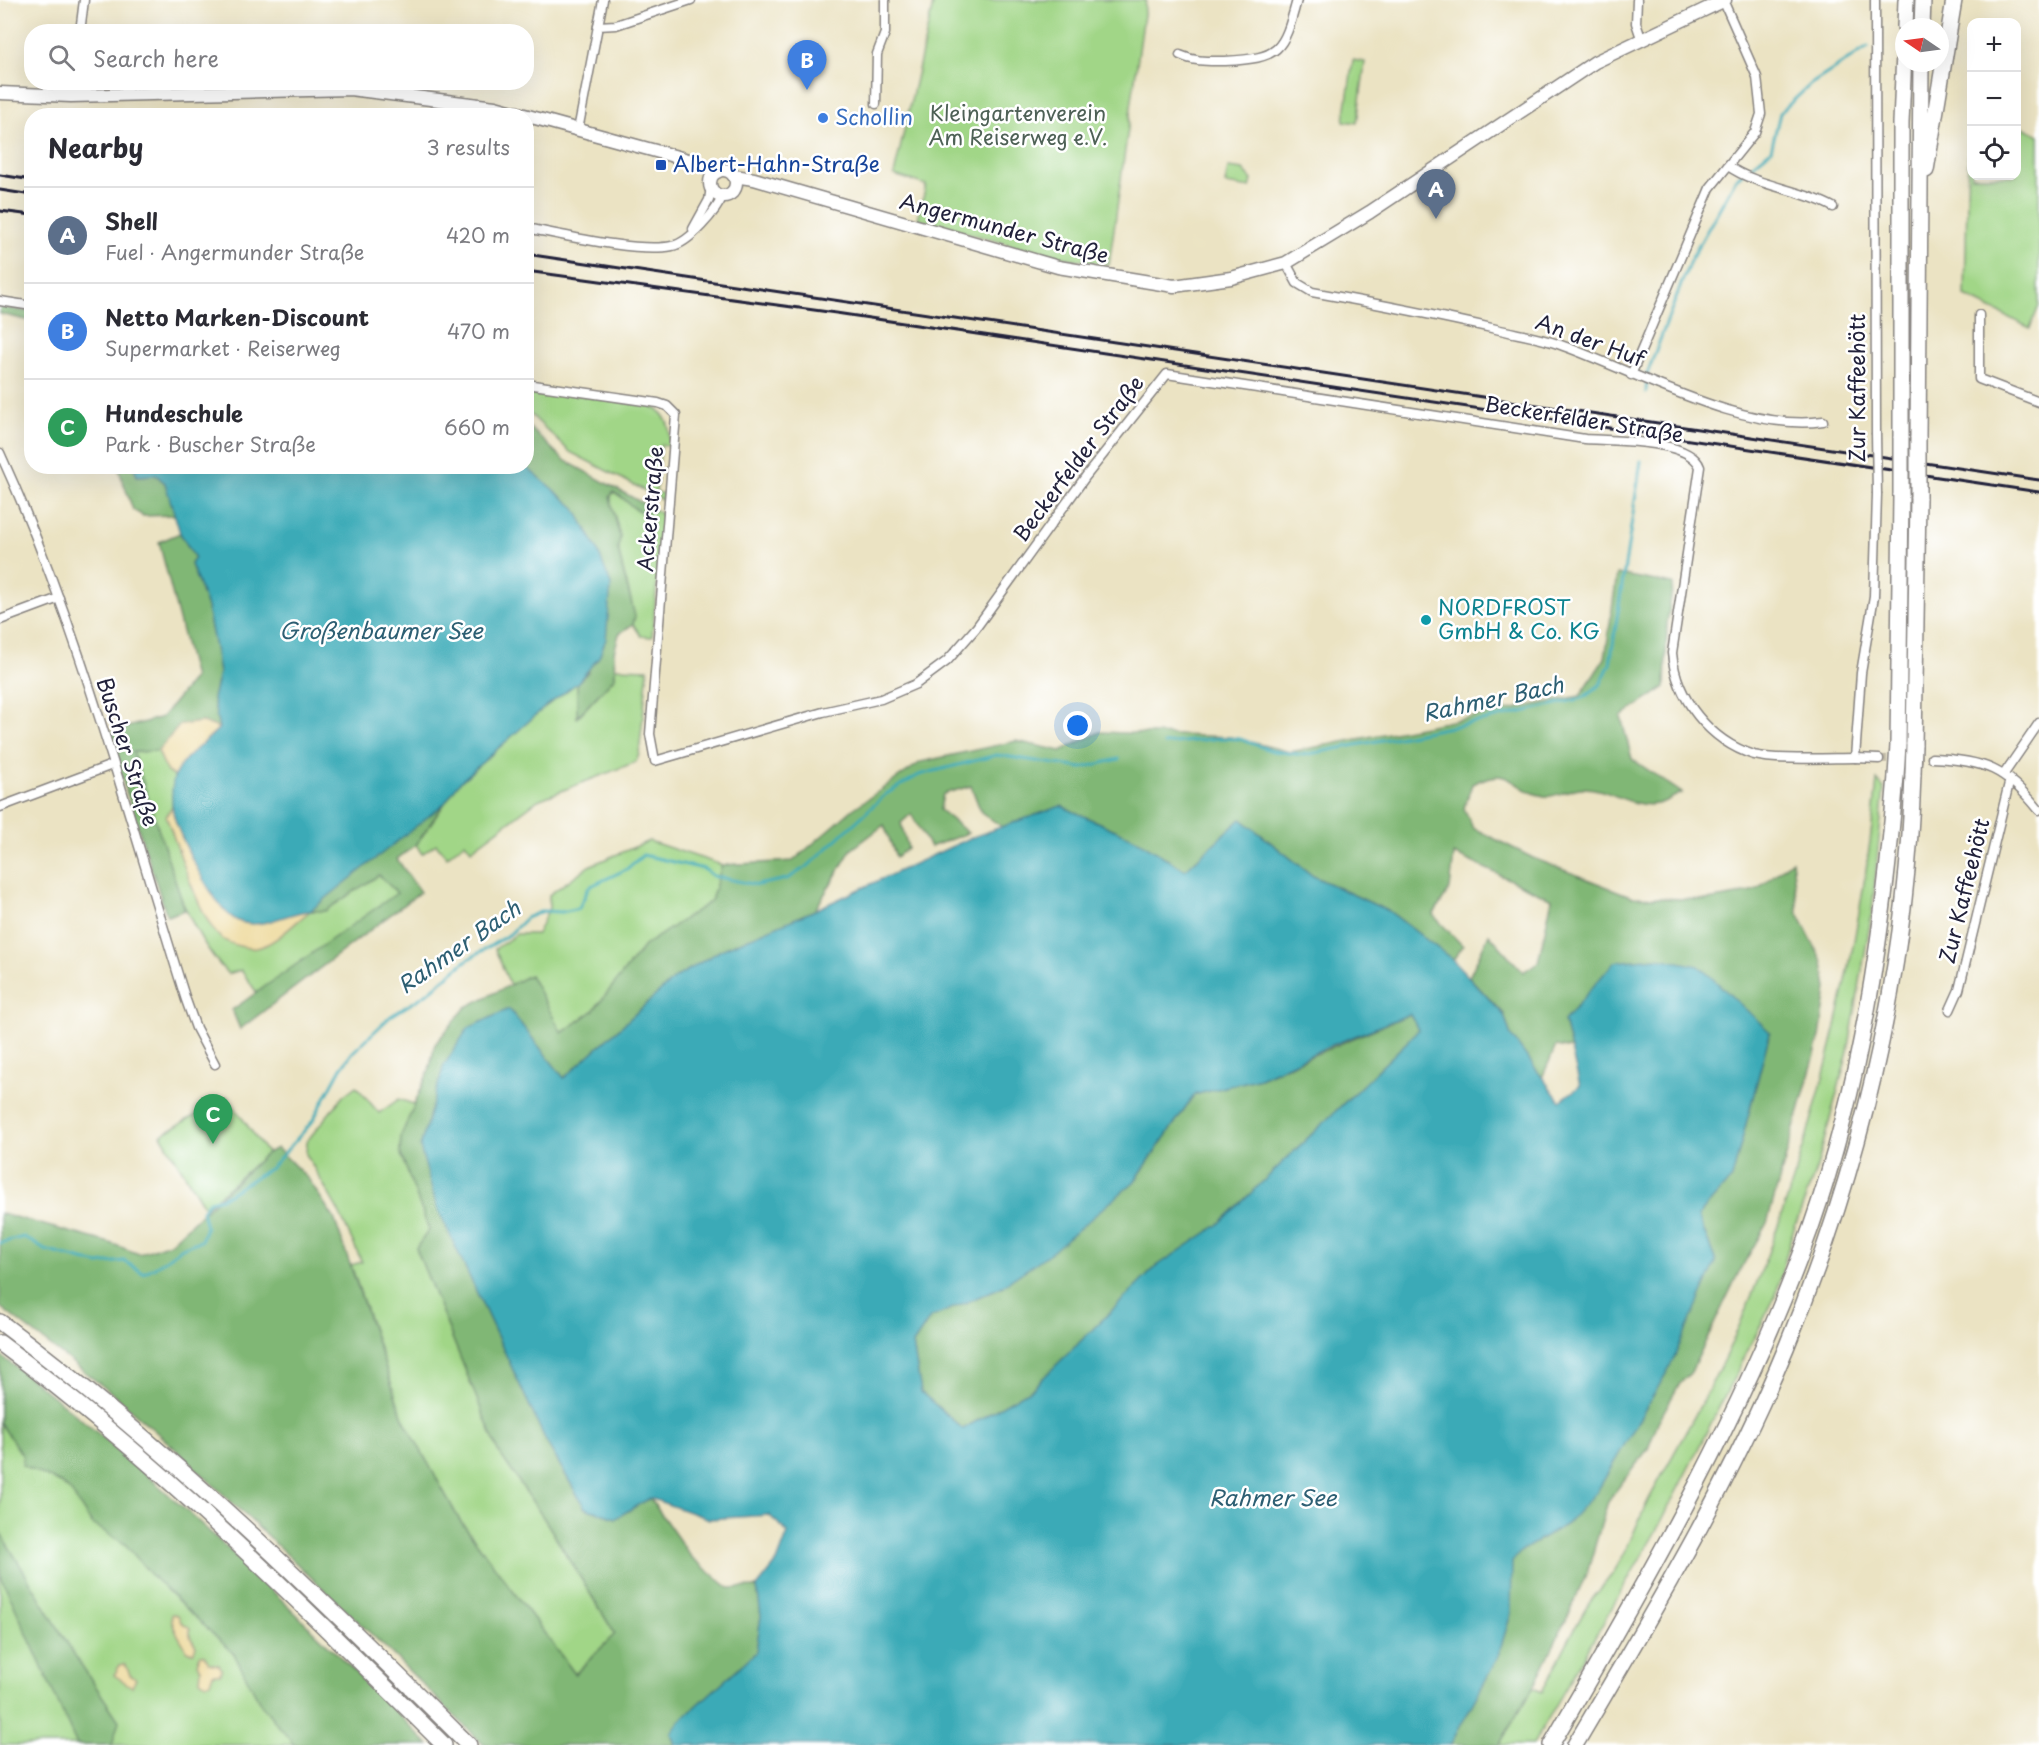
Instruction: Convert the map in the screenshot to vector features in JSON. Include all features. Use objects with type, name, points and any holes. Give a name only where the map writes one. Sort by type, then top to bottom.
[{"type":"highway","points":[[1905,18],[1906,0]]},
{"type":"highway","points":[[1922,18],[1923,0]]},
{"type":"highway","points":[[1918,214],[1954,0]]},
{"type":"highway","points":[[1551,1745],[1664,1548],[1712,1456],[1786,1292],[1811,1225],[1836,1141],[1878,955],[1888,877],[1898,745],[1903,72]]},
{"type":"highway","points":[[1577,1745],[1698,1531],[1785,1350],[1822,1256],[1854,1158],[1889,1005],[1908,881],[1914,745],[1921,72]]},
{"type":"highway","points":[[0,1322],[106,1405],[167,1458],[380,1656],[469,1745]]},
{"type":"highway","points":[[0,1343],[157,1471],[444,1745]]},
{"type":"main road","name":"Angermunder Straße","points":[[713,179],[726,170],[734,176],[1052,265],[1113,278],[1174,286],[1258,273],[1286,264],[1370,212],[1595,62],[1724,0]]},
{"type":"main road","name":"Angermunder Straße","points":[[0,93],[71,96],[304,90]]},
{"type":"main road","name":"Angermunder Straße","points":[[351,90],[499,108]]},
{"type":"main road","name":"Angermunder Straße","points":[[534,118],[677,158],[713,179],[716,193],[777,187]]},
{"type":"main road","points":[[728,193],[736,183],[734,176]]},
{"type":"street","points":[[81,24],[84,0]]},
{"type":"street","points":[[578,130],[603,0]]},
{"type":"street","points":[[598,26],[616,25],[691,0]]},
{"type":"street","points":[[876,104],[877,54],[885,33],[885,0]]},
{"type":"street","points":[[1180,55],[1194,62],[1258,59],[1268,55],[1285,39],[1297,0]]},
{"type":"street","points":[[1637,0],[1636,23],[1641,38]]},
{"type":"street","points":[[1631,375],[1710,188],[1731,168],[1755,132],[1762,105],[1757,77],[1724,0]]},
{"type":"street","name":"Zur Kaffeehött","points":[[1870,0],[1876,17]]},
{"type":"street","name":"Zur Kaffeehött","points":[[1855,758],[1861,673],[1874,596],[1877,494],[1875,0]]},
{"type":"street","points":[[71,90],[71,96]]},
{"type":"street","points":[[1731,168],[1748,176],[1815,197],[1833,207]]},
{"type":"street","points":[[686,239],[709,200],[713,179]]},
{"type":"street","points":[[534,229],[650,247],[674,246],[686,239],[718,207],[728,193]]},
{"type":"street","name":"An der Huf","points":[[1286,264],[1297,283],[1312,292],[1557,343],[1641,379],[1713,405],[1764,417],[1807,423],[1822,421]]},
{"type":"street","points":[[0,301],[24,305]]},
{"type":"street","points":[[1979,315],[1979,379],[2039,402]]},
{"type":"street","name":"Beckerfelder Straße","points":[[655,761],[823,712],[881,699],[916,684],[947,661],[976,628],[1085,478],[1167,374],[1586,439],[1655,444],[1690,454],[1698,461],[1700,467],[1673,633],[1673,671],[1684,697],[1699,718],[1715,732],[1729,743],[1756,755],[1855,758]]},
{"type":"street","name":"Ackerstraße","points":[[534,385],[658,403],[667,406],[676,415],[650,734],[655,761]]},
{"type":"street","name":"Buscher Straße","points":[[0,453],[33,525],[59,598],[186,1000],[196,1028],[215,1064]]},
{"type":"street","points":[[0,620],[59,598]]},
{"type":"street","points":[[2007,776],[2039,723]]},
{"type":"street","points":[[1855,758],[1879,759]]},
{"type":"street","points":[[1932,758],[1956,759],[1993,768],[2007,776],[2039,810]]},
{"type":"street","points":[[0,807],[112,765]]},
{"type":"street","name":"Zur Kaffeehött","points":[[1950,1010],[1959,990],[2007,776]]},
{"type":"green space","name":"Kleingartenverein Am Reiserweg e.V.","points":[[934,0],[1146,0],[1109,265],[1043,254],[918,219],[926,185],[894,175]]},
{"type":"green space","points":[[1353,60],[1365,62],[1357,123],[1344,121]]},
{"type":"green space","points":[[2021,126],[2039,135],[2039,306],[2030,328],[1965,296],[1967,180],[2021,180]]},
{"type":"green space","points":[[1228,168],[1243,170],[1252,180],[1250,188],[1225,184]]},
{"type":"green space","points":[[0,307],[24,311],[24,319],[0,314]]},
{"type":"green space","points":[[534,388],[652,406],[665,418],[669,433],[669,446],[661,445],[656,492],[664,494],[663,500],[570,452],[534,418]]},
{"type":"green space","points":[[534,432],[564,460],[655,510],[642,512],[637,510],[613,492],[610,497],[620,537],[618,549],[635,616],[633,624],[619,634],[614,652],[615,677],[577,717],[577,683],[588,672],[611,585],[597,549],[574,507],[534,474]]},
{"type":"green space","points":[[120,474],[156,475],[165,483],[176,515],[143,516],[133,510]]},
{"type":"green space","points":[[613,492],[641,511],[647,513],[655,510],[663,515],[652,637],[641,636],[633,624],[631,599],[620,559],[619,531],[610,503]]},
{"type":"green space","points":[[180,533],[195,558],[191,564],[207,607],[219,673],[213,699],[219,728],[202,722],[180,725],[158,751],[133,752],[185,910],[167,916],[107,733],[162,717],[194,678],[159,542]]},
{"type":"green space","points":[[1617,574],[1673,584],[1667,624],[1665,687],[1621,717],[1632,759],[1682,793],[1660,803],[1647,805],[1590,788],[1544,796],[1524,789],[1504,777],[1496,776],[1472,784],[1464,808],[1473,828],[1533,858],[1633,897],[1708,900],[1737,895],[1758,889],[1792,860],[1798,913],[1823,963],[1827,988],[1820,1037],[1767,1223],[1738,1274],[1691,1372],[1679,1385],[1658,1422],[1648,1449],[1608,1501],[1588,1570],[1571,1610],[1533,1688],[1499,1745],[1450,1745],[1497,1659],[1511,1614],[1511,1562],[1521,1551],[1567,1524],[1716,1262],[1698,1216],[1732,1178],[1770,1032],[1564,1021],[1571,1049],[1556,1046],[1542,1078],[1511,1036],[1504,1014],[1469,977],[1489,934],[1523,972],[1538,962],[1552,899],[1454,854],[1450,889],[1433,915],[1463,946],[1453,960],[1390,912],[1313,876],[1241,819],[1185,870],[1135,839],[1061,806],[1002,827],[981,812],[971,786],[943,794],[940,810],[968,833],[930,847],[911,814],[901,823],[908,848],[896,857],[884,825],[851,850],[815,910],[721,950],[675,978],[564,1078],[509,1009],[421,1147],[437,1207],[547,1443],[585,1508],[616,1518],[650,1498],[691,1557],[729,1588],[757,1587],[761,1616],[756,1652],[680,1721],[671,1733],[675,1745],[484,1745],[386,1648],[172,1446],[113,1394],[0,1307],[0,1213],[110,1243],[139,1254],[170,1243],[267,1153],[277,1148],[309,1180],[334,1218],[403,1418],[459,1519],[575,1674],[615,1634],[547,1523],[498,1451],[416,1248],[429,1230],[400,1152],[401,1136],[429,1070],[435,1044],[466,1007],[530,975],[562,1033],[593,1011],[644,946],[711,901],[722,865],[793,861],[853,809],[921,762],[1016,741],[1061,751],[1100,732],[1231,737],[1290,752],[1580,696],[1605,658]]},
{"type":"green space","points":[[615,668],[648,669],[639,754],[636,762],[538,800],[471,850],[465,842],[447,857],[436,844],[422,854],[416,845],[459,783],[545,707],[577,683],[578,717],[615,677]]},
{"type":"green space","points":[[158,751],[167,772],[174,776],[173,805],[166,816],[239,946],[256,948],[268,943],[310,911],[325,910],[379,875],[398,893],[257,993],[241,970],[228,974],[210,951],[194,926],[169,869],[133,752]]},
{"type":"green space","points":[[1877,780],[1884,788],[1872,912],[1848,1052],[1817,1167],[1791,1237],[1776,1295],[1660,1524],[1533,1745],[1499,1745],[1533,1688],[1542,1692],[1588,1605],[1620,1562],[1649,1499],[1719,1369],[1740,1324],[1789,1194],[1828,1057],[1845,987],[1858,917]]},
{"type":"green space","points":[[445,802],[416,845],[397,859],[420,892],[240,1029],[232,1010],[397,893],[379,875],[325,911],[310,911]]},
{"type":"green space","points":[[649,841],[722,865],[711,901],[644,946],[593,1011],[561,1033],[530,975],[510,985],[495,949],[517,934],[537,934],[549,908],[549,895],[589,866]]},
{"type":"green space","points":[[1410,1014],[1419,1030],[1408,1041],[1218,1225],[1157,1266],[1033,1388],[963,1429],[921,1392],[913,1344],[930,1318],[1001,1287],[1135,1181],[1194,1095],[1260,1078]]},
{"type":"green space","points":[[356,1086],[379,1113],[399,1099],[416,1105],[401,1136],[400,1151],[429,1230],[416,1248],[498,1451],[547,1523],[615,1634],[575,1674],[459,1519],[403,1418],[351,1265],[362,1262],[338,1210],[306,1154],[307,1141],[343,1096]]},
{"type":"green space","points":[[227,1097],[267,1153],[205,1208],[161,1135]]},
{"type":"green space","points":[[0,1355],[113,1446],[221,1542],[429,1745],[294,1745],[260,1703],[234,1654],[152,1576],[125,1544],[92,1524],[71,1492],[62,1484],[22,1465],[23,1456],[0,1423]]},
{"type":"green space","points":[[0,1399],[362,1745],[0,1745]]},
{"type":"green space","points":[[0,1532],[74,1654],[119,1721],[112,1745],[77,1745],[0,1574]]},
{"type":"sand","points":[[202,722],[219,728],[186,759],[174,776],[167,772],[158,751],[180,725]]},
{"type":"sand","points":[[173,805],[174,816],[258,924],[296,912],[310,911],[277,938],[263,946],[243,947],[221,938],[213,930],[197,900],[166,816]]},
{"type":"sand","points":[[172,1614],[178,1615],[181,1622],[190,1628],[190,1637],[196,1646],[194,1652],[188,1652],[174,1628]]},
{"type":"sand","points":[[200,1655],[204,1655],[209,1663],[219,1665],[222,1669],[220,1674],[213,1674],[210,1682],[206,1684],[200,1680],[201,1669],[197,1664]]},
{"type":"sand","points":[[125,1664],[130,1675],[136,1679],[132,1687],[114,1675],[120,1665]]},
{"type":"water","name":"Großenbaumer See","points":[[136,474],[534,474],[574,507],[597,549],[611,585],[606,639],[599,657],[577,683],[545,707],[459,783],[445,803],[310,911],[256,924],[238,921],[229,915],[220,904],[200,874],[178,827],[172,806],[173,784],[179,768],[219,728],[213,699],[219,673],[207,607],[191,564],[195,558],[180,533],[165,483],[156,475],[137,476]]},
{"type":"water","name":"Rahmer See","points":[[1061,806],[1135,839],[1185,870],[1241,819],[1313,876],[1390,912],[1453,960],[1504,1015],[1511,1036],[1560,1101],[1580,1086],[1564,1021],[1614,962],[1657,958],[1699,966],[1770,1032],[1732,1178],[1698,1216],[1716,1262],[1670,1367],[1598,1490],[1567,1524],[1521,1551],[1512,1562],[1511,1614],[1497,1659],[1450,1745],[675,1745],[671,1733],[680,1721],[756,1652],[761,1616],[757,1587],[777,1562],[788,1533],[769,1515],[709,1519],[650,1498],[616,1518],[585,1508],[547,1443],[437,1207],[420,1147],[444,1065],[468,1028],[509,1009],[564,1078],[675,978],[721,950],[815,910],[970,838]],"holes":[[[1410,1014],[1418,1030],[1218,1225],[1157,1266],[1033,1388],[963,1429],[921,1392],[913,1344],[930,1318],[1001,1287],[1053,1251],[1135,1181],[1194,1095],[1260,1078],[1330,1046]]]},
{"type":"waterway","name":"Rahmer Bach","points":[[1646,393],[1647,374],[1690,261],[1736,179],[1771,150],[1780,113],[1811,84],[1868,47]]},
{"type":"waterway","name":"Rahmer Bach","points":[[1164,744],[1222,738],[1240,739],[1273,751],[1304,755],[1487,720],[1583,698],[1600,685],[1610,664],[1641,461]]},
{"type":"waterway","name":"Rahmer Bach","points":[[0,1243],[24,1237],[45,1250],[98,1264],[124,1261],[143,1273],[159,1265],[184,1247],[201,1241],[206,1227],[202,1211],[209,1201],[222,1198],[271,1168],[312,1122],[341,1068],[353,1052],[391,1016],[425,995],[467,960],[510,934],[526,918],[543,911],[562,912],[579,908],[589,887],[627,869],[643,855],[704,869],[713,876],[757,885],[787,879],[808,866],[886,794],[919,775],[997,755],[1081,768],[1119,759]]},
{"type":"tunnel","points":[[1879,759],[1932,758]]},
{"type":"railway","points":[[0,175],[24,179]]},
{"type":"railway","points":[[0,190],[24,194]]},
{"type":"railway","points":[[0,211],[24,214]]},
{"type":"railway","points":[[534,255],[2039,480]]},
{"type":"railway","points":[[534,272],[836,313],[2039,492]]},
{"type":"place","name":"Netto Marken-Discount","points":[[807,90]]},
{"type":"place","name":"Schollin","points":[[823,118]]},
{"type":"place","name":"Albert-Hahn-Straße","points":[[661,165]]},
{"type":"place","name":"Shell","points":[[1436,219]]},
{"type":"place","name":"NORDFROST GmbH & Co. KG","points":[[1426,620]]},
{"type":"place","name":"Hundeschule","points":[[213,1144]]}]
